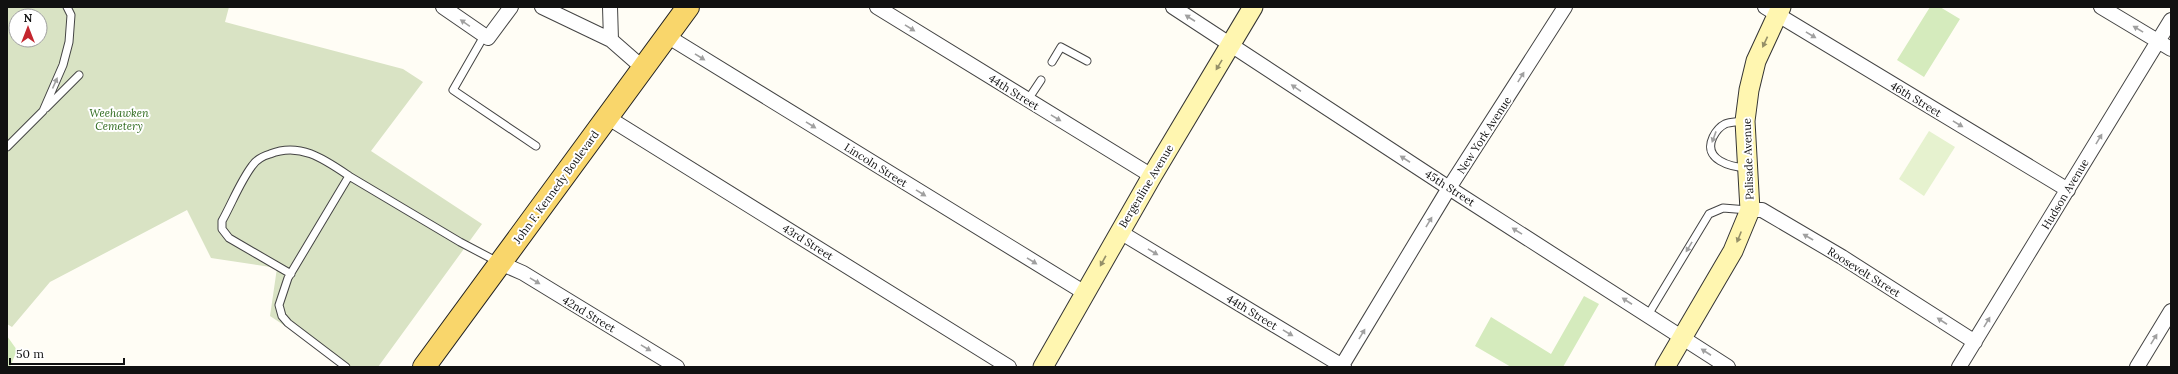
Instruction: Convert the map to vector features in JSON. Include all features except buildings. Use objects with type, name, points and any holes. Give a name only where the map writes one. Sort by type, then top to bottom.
[{"type":"main road","name":"John F. Kennedy Boulevard","points":[[424,367],[688,7]]},
{"type":"street","points":[[443,7],[486,37],[511,7]]},
{"type":"street","points":[[542,7],[611,40],[643,68]]},
{"type":"street","points":[[610,7],[611,40]]},
{"type":"street","name":"44th Street","points":[[877,7],[1027,101],[1152,176]]},
{"type":"street","name":"45th Street","points":[[1173,7],[1449,188],[1728,367]]},
{"type":"street","name":"Bergenline Avenue","points":[[1043,367],[1152,176],[1253,7]]},
{"type":"street","name":"New York Avenue","points":[[1342,367],[1449,188],[1564,7]]},
{"type":"street","points":[[2101,7],[2171,50]]},
{"type":"street","name":"Palisade Avenue","points":[[1665,367],[1733,251],[1750,210],[1746,121],[1749,90],[1756,61],[1775,9]]},
{"type":"street","name":"46th Street","points":[[1775,9],[2068,190]]},
{"type":"street","name":"Hudson Avenue","points":[[1959,367],[2171,20]]},
{"type":"street","name":"Lincoln Street","points":[[667,36],[1085,294]]},
{"type":"street","name":"43rd Street","points":[[607,117],[1009,367]]},
{"type":"street","name":"Roosevelt Street","points":[[1750,210],[1762,210],[1822,245],[1975,342]]},
{"type":"street","name":"44th Street","points":[[1120,232],[1342,367]]},
{"type":"street","name":"42nd Street","points":[[500,263],[523,273],[677,367]]},
{"type":"street","points":[[2136,367],[2171,311]]},
{"type":"lane","points":[[43,111],[63,65],[69,42],[71,15],[67,7]]},
{"type":"lane","points":[[486,37],[453,90],[536,146]]},
{"type":"lane","points":[[1052,62],[1061,47],[1087,61]]},
{"type":"lane","points":[[7,147],[79,75]]},
{"type":"lane","points":[[1027,101],[1041,80]]},
{"type":"lane","points":[[1746,121],[1726,124],[1716,130],[1711,141],[1712,154],[1719,161],[1731,167],[1748,168]]},
{"type":"lane","points":[[291,274],[229,238],[222,230],[222,221],[252,165],[263,157],[278,151],[292,149],[307,152],[326,161],[460,242],[500,263]]},
{"type":"lane","points":[[346,367],[282,316],[279,305],[291,274],[349,176]]},
{"type":"lane","points":[[1648,315],[1709,214],[1723,208],[1750,210]]},
{"type":"green space","name":"Weehawken Cemetery","points":[[7,7],[229,7],[225,22],[403,69],[423,82],[371,151],[482,224],[378,367],[347,367],[270,316],[277,268],[211,258],[187,210],[50,282],[12,327],[7,324]]},
{"type":"green space","points":[[1930,7],[1940,7],[1960,19],[1924,77],[1897,60]]},
{"type":"green space","points":[[1929,131],[1955,147],[1924,196],[1899,179]]},
{"type":"green space","points":[[1584,296],[1599,304],[1563,367],[1511,367],[1475,346],[1491,317],[1551,354]]},
{"type":"green space","points":[[7,336],[17,350],[10,367],[7,367]]}]
